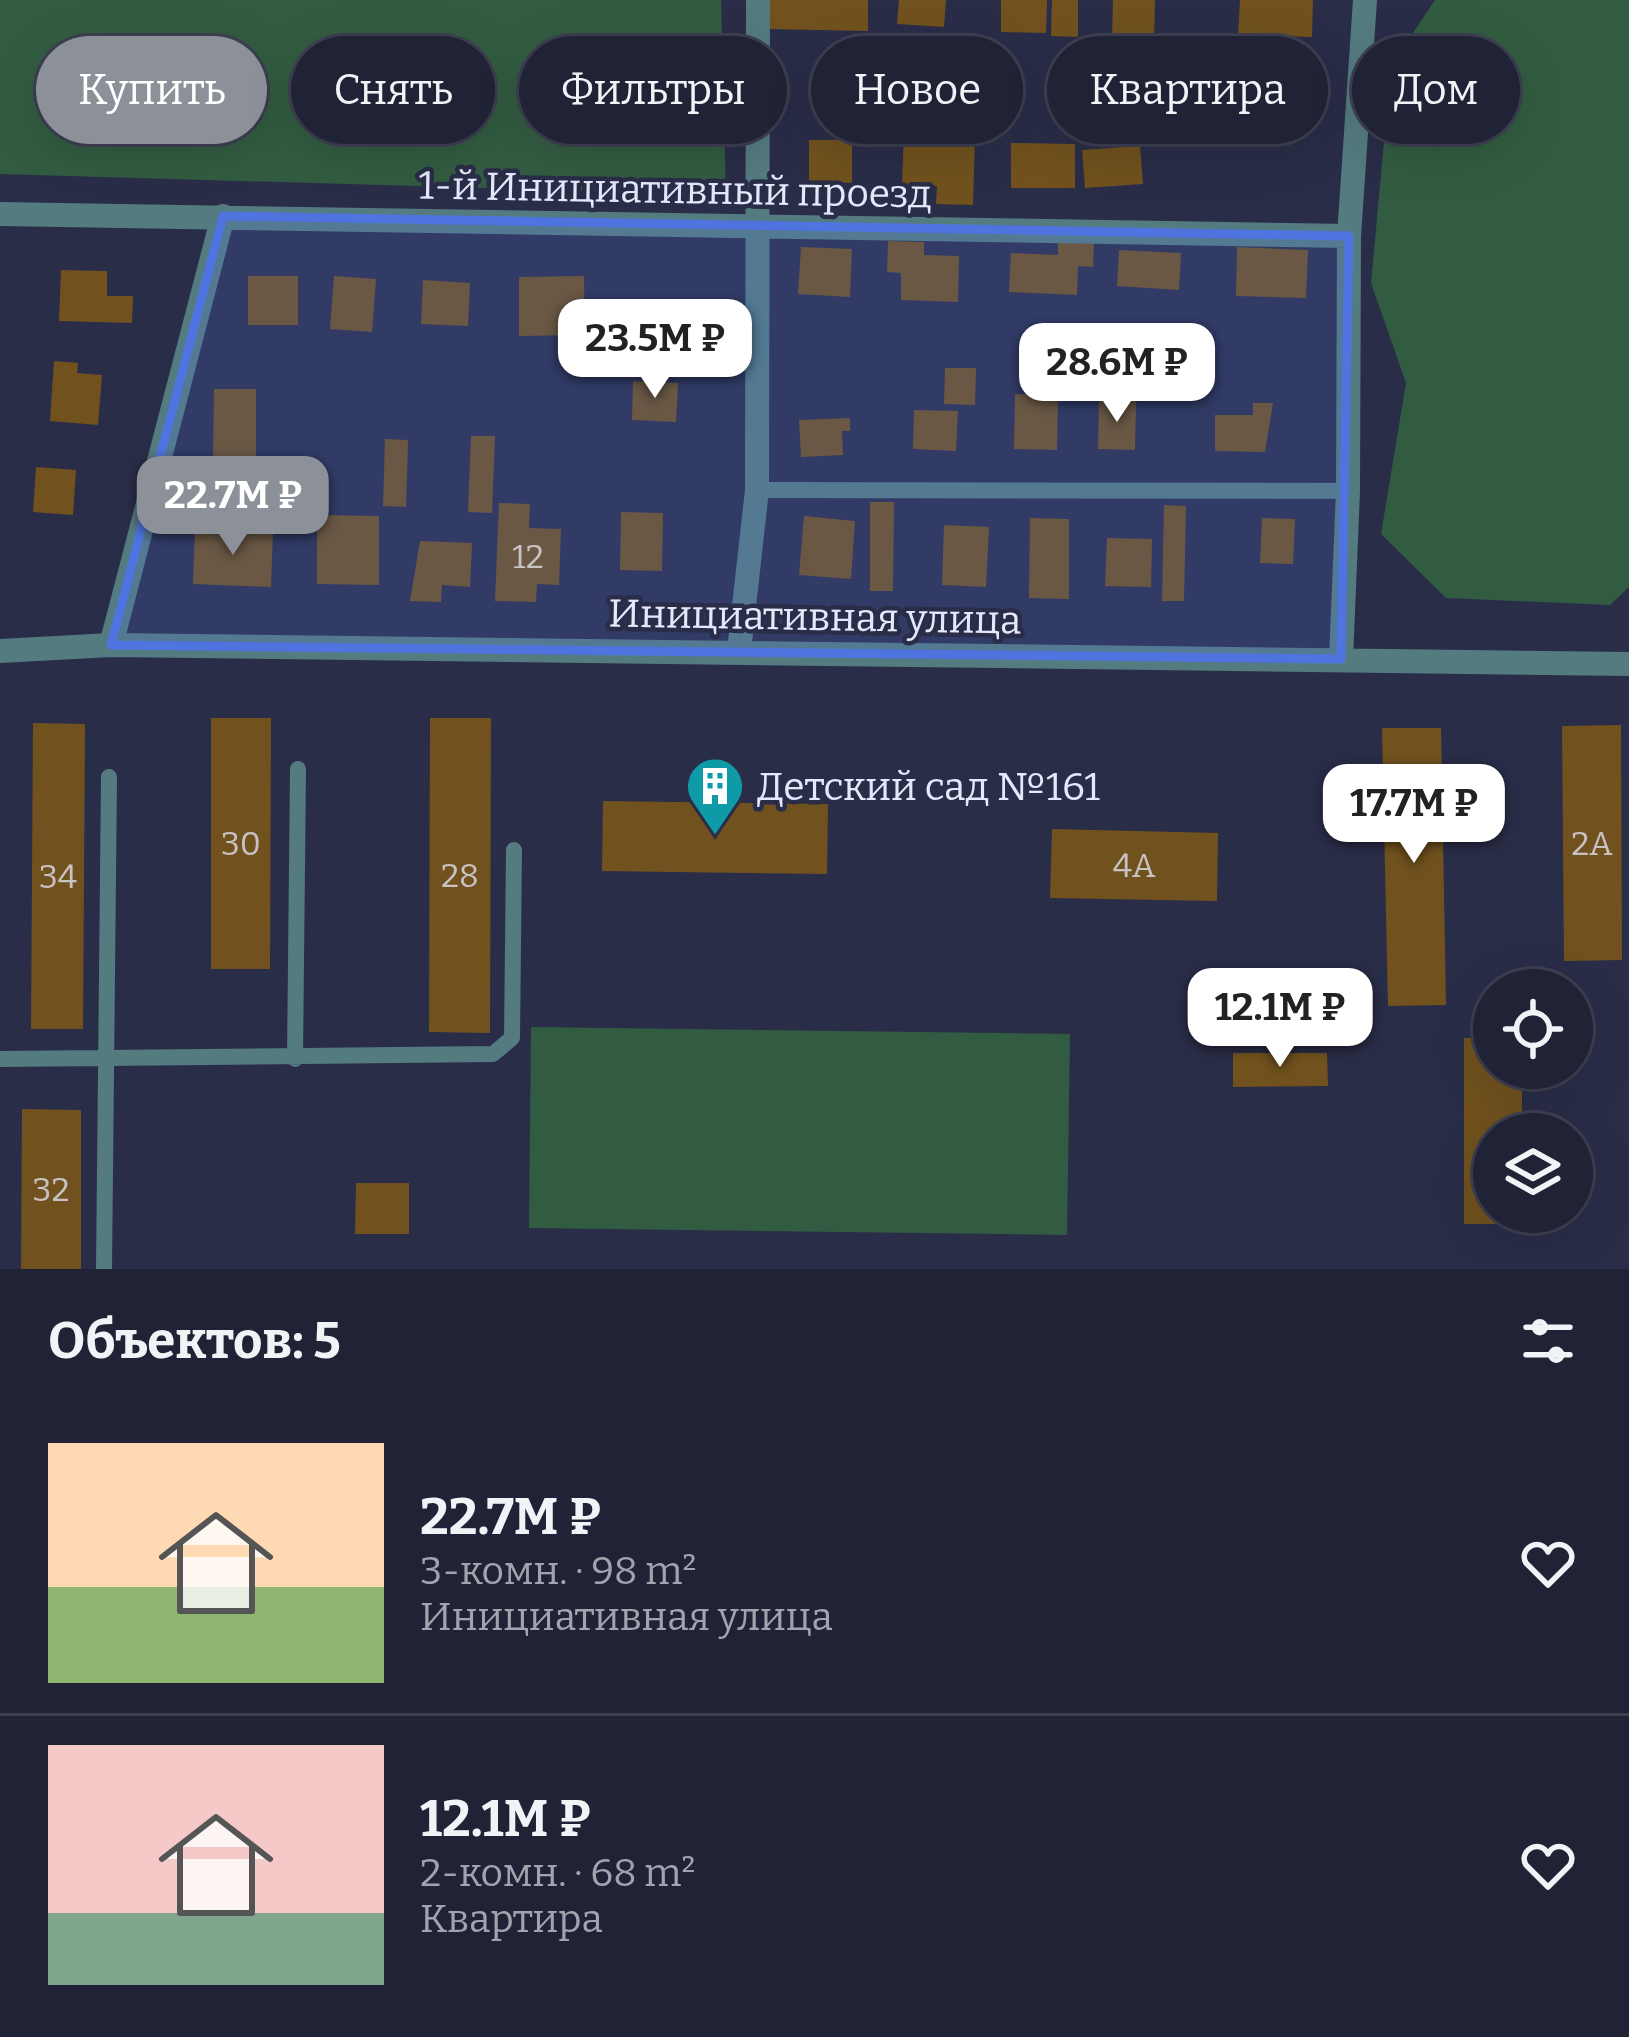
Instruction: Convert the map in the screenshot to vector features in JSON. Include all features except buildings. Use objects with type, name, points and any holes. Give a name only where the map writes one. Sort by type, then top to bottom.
[{"type":"street","points":[[739,651],[757,490],[758,0]]},
{"type":"street","points":[[1341,659],[1348,491],[1348,236],[1365,0]]},
{"type":"street","name":"1-й Инициативный проезд","points":[[0,214],[1348,236]]},
{"type":"street","points":[[112,645],[223,216]]},
{"type":"street","name":"Инициативная улица","points":[[3,654],[112,645],[1629,664]]},
{"type":"lane","points":[[757,490],[1348,491]]},
{"type":"lane","points":[[295,1059],[298,770]]},
{"type":"lane","points":[[104,1269],[109,778]]},
{"type":"lane","points":[[0,1059],[493,1054],[512,1038],[514,850]]},
{"type":"highlighted area","points":[[223,216],[1349,236],[1341,659],[111,645]]},
{"type":"green space","points":[[0,0],[721,0],[722,36],[519,36],[519,144],[725,144],[726,195],[0,174]]},
{"type":"green space","points":[[1435,0],[1629,0],[1629,587],[1610,605],[1446,598],[1381,534],[1406,383],[1371,283],[1384,144],[1520,144],[1520,36],[1411,36]]},
{"type":"green space","points":[[531,1027],[1070,1034],[1067,1235],[529,1228]]},
{"type":"place","name":"Детский сад №161","points":[[715,837]]}]
